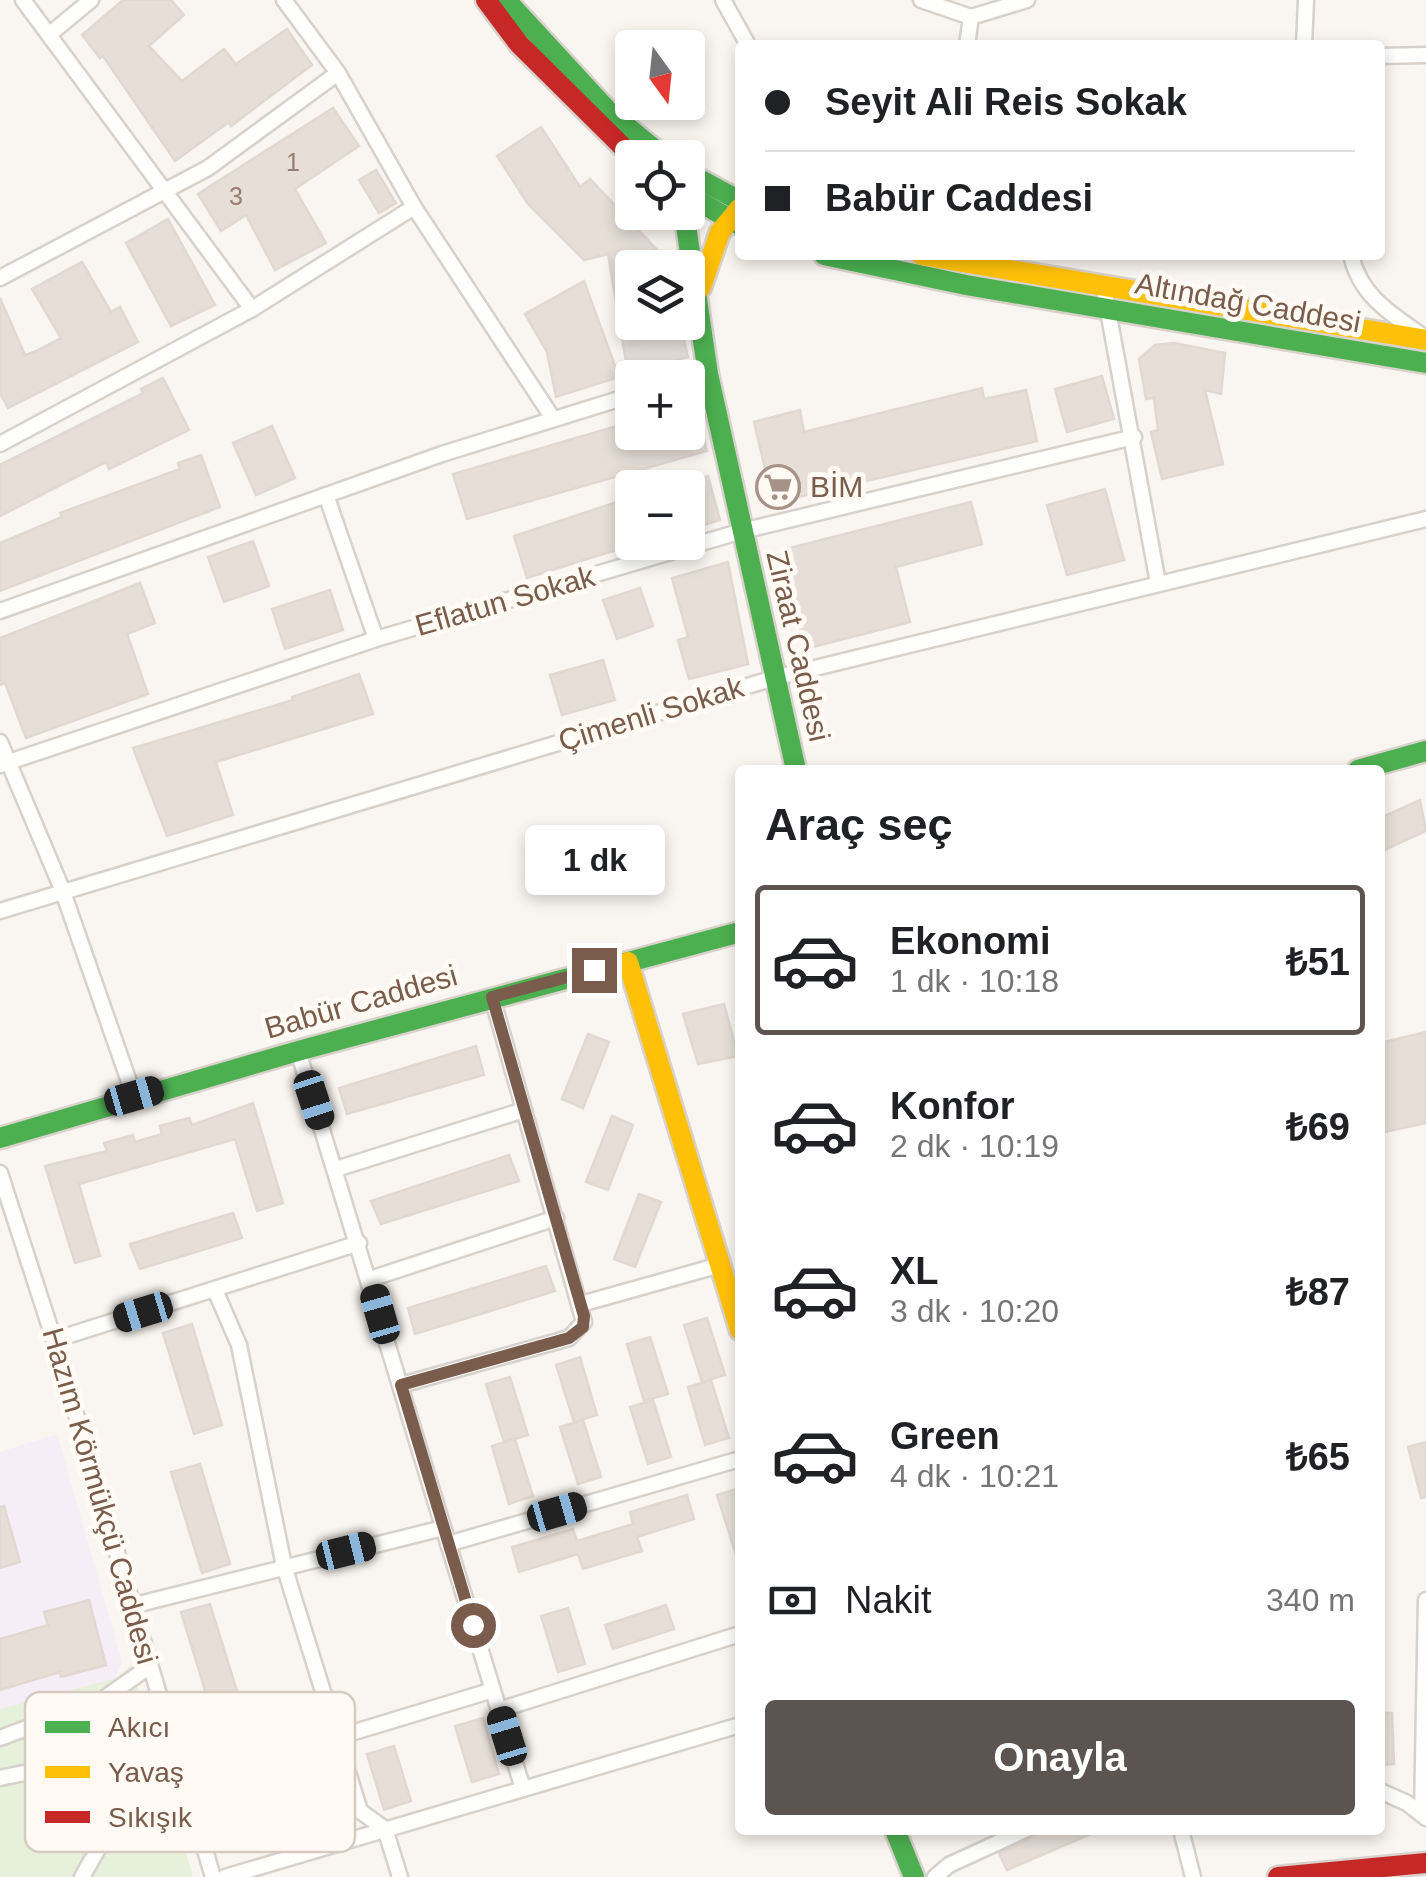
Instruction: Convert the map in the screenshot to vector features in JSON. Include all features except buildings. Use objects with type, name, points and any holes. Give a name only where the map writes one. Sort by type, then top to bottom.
[{"type":"main road","points":[[486,0],[518,44],[616,140]]},
{"type":"main road","points":[[508,0],[610,112],[643,140]]},
{"type":"main road","points":[[705,187],[735,211]]},
{"type":"main road","points":[[705,202],[735,212]]},
{"type":"main road","name":"Ziraat Caddesi","points":[[705,275],[713,247],[735,216]]},
{"type":"main road","name":"Altındağ Caddesi","points":[[856,260],[1106,299],[1426,339]]},
{"type":"main road","name":"Altındağ Caddesi","points":[[942,260],[1106,299],[1426,363]]},
{"type":"main road","name":"Ziraat Caddesi","points":[[705,402],[742,531],[795,765]]},
{"type":"main road","points":[[1376,765],[1426,751]]},
{"type":"main road","name":"Babür Caddesi","points":[[0,1138],[298,1050],[735,933]]},
{"type":"main road","points":[[628,962],[735,1314]]},
{"type":"main road","points":[[896,1835],[914,1877]]},
{"type":"main road","points":[[1278,1877],[1426,1864]]},
{"type":"street","points":[[24,0],[252,309]]},
{"type":"street","points":[[50,34],[92,0]]},
{"type":"street","points":[[284,0],[338,72],[414,207],[552,417]]},
{"type":"street","points":[[723,0],[745,40]]},
{"type":"street","points":[[921,0],[971,17],[1027,0]]},
{"type":"street","points":[[1304,40],[1306,0]]},
{"type":"street","points":[[968,40],[971,17]]},
{"type":"street","points":[[1385,56],[1426,56]]},
{"type":"street","points":[[0,278],[208,168],[338,72]]},
{"type":"street","points":[[0,444],[252,309],[414,207]]},
{"type":"street","points":[[1352,260],[1356,279],[1381,307],[1426,339]]},
{"type":"street","points":[[1106,299],[1158,584]]},
{"type":"street","points":[[0,611],[552,417],[615,400]]},
{"type":"street","name":"Eflatun Sokak","points":[[5,763],[376,639],[742,531],[1134,436]]},
{"type":"street","points":[[326,495],[376,639]]},
{"type":"street","name":"Çimenli Sokak","points":[[0,911],[62,889],[774,678],[1426,519]]},
{"type":"street","points":[[0,742],[5,763],[62,889],[134,1096]]},
{"type":"street","points":[[401,1385],[576,1335],[584,1322],[492,997]]},
{"type":"street","points":[[298,1050],[523,1788]]},
{"type":"street","points":[[336,1169],[524,1110]]},
{"type":"street","name":"Hazım Körmükçü Caddesi","points":[[0,1173],[54,1340],[158,1692]]},
{"type":"street","points":[[370,1279],[556,1218]]},
{"type":"street","points":[[54,1340],[359,1243]]},
{"type":"street","points":[[580,1304],[720,1265]]},
{"type":"street","points":[[215,1290],[238,1345],[284,1566],[324,1692]]},
{"type":"street","points":[[448,1544],[735,1460]]},
{"type":"street","points":[[131,1606],[443,1528]]},
{"type":"street","points":[[1424,1816],[1426,1600]]},
{"type":"street","points":[[499,1710],[735,1636]]},
{"type":"street","points":[[112,1692],[150,1666]]},
{"type":"street","points":[[355,1732],[494,1690]]},
{"type":"street","points":[[355,1838],[735,1725]]},
{"type":"street","points":[[0,1738],[25,1729]]},
{"type":"street","points":[[0,1778],[25,1773]]},
{"type":"street","points":[[355,1793],[360,1810],[385,1829],[400,1877]]},
{"type":"street","points":[[1385,1793],[1424,1816]]},
{"type":"street","points":[[935,1877],[949,1865],[1013,1835]]},
{"type":"street","points":[[1183,1835],[1192,1877]]},
{"type":"street","points":[[82,1877],[96,1852]]},
{"type":"street","name":"Hazım Körmükçü Caddesi","points":[[205,1852],[213,1877]]},
{"type":"street","points":[[226,1877],[309,1852]]},
{"type":"shaded area","points":[[57,1434],[122,1662],[116,1678],[64,1692],[25,1692],[25,1702],[0,1709],[0,1452]]},
{"type":"green space","points":[[131,1665],[139,1692],[64,1692],[116,1678]]},
{"type":"green space","points":[[25,1702],[25,1852],[186,1852],[193,1877],[0,1877],[0,1709]]},
{"type":"traffic: fast","points":[[506,0],[609,112],[643,140]]},
{"type":"traffic: fast","points":[[705,182],[735,198]]},
{"type":"traffic: fast","points":[[705,205],[735,222]]},
{"type":"traffic: fast","points":[[687,230],[708,374],[795,765]]},
{"type":"traffic: fast","points":[[848,260],[966,285],[1426,363]]},
{"type":"traffic: fast","points":[[1376,765],[1426,751]]},
{"type":"traffic: fast","points":[[0,1138],[298,1051],[735,933]]},
{"type":"traffic: fast","points":[[897,1835],[914,1877]]},
{"type":"traffic: slow","points":[[705,275],[720,232],[735,214]]},
{"type":"traffic: slow","points":[[951,260],[1426,340]]},
{"type":"traffic: slow","points":[[628,962],[735,1314]]},
{"type":"traffic: jam","points":[[486,0],[519,44],[616,140]]},
{"type":"traffic: jam","points":[[1278,1877],[1426,1863]]},
{"type":"place","name":"BİM","points":[[778,487]]},
{"type":"route","points":[[473,1625],[401,1385],[569,1338],[583,1327],[584,1316],[492,997],[594,970]]}]
